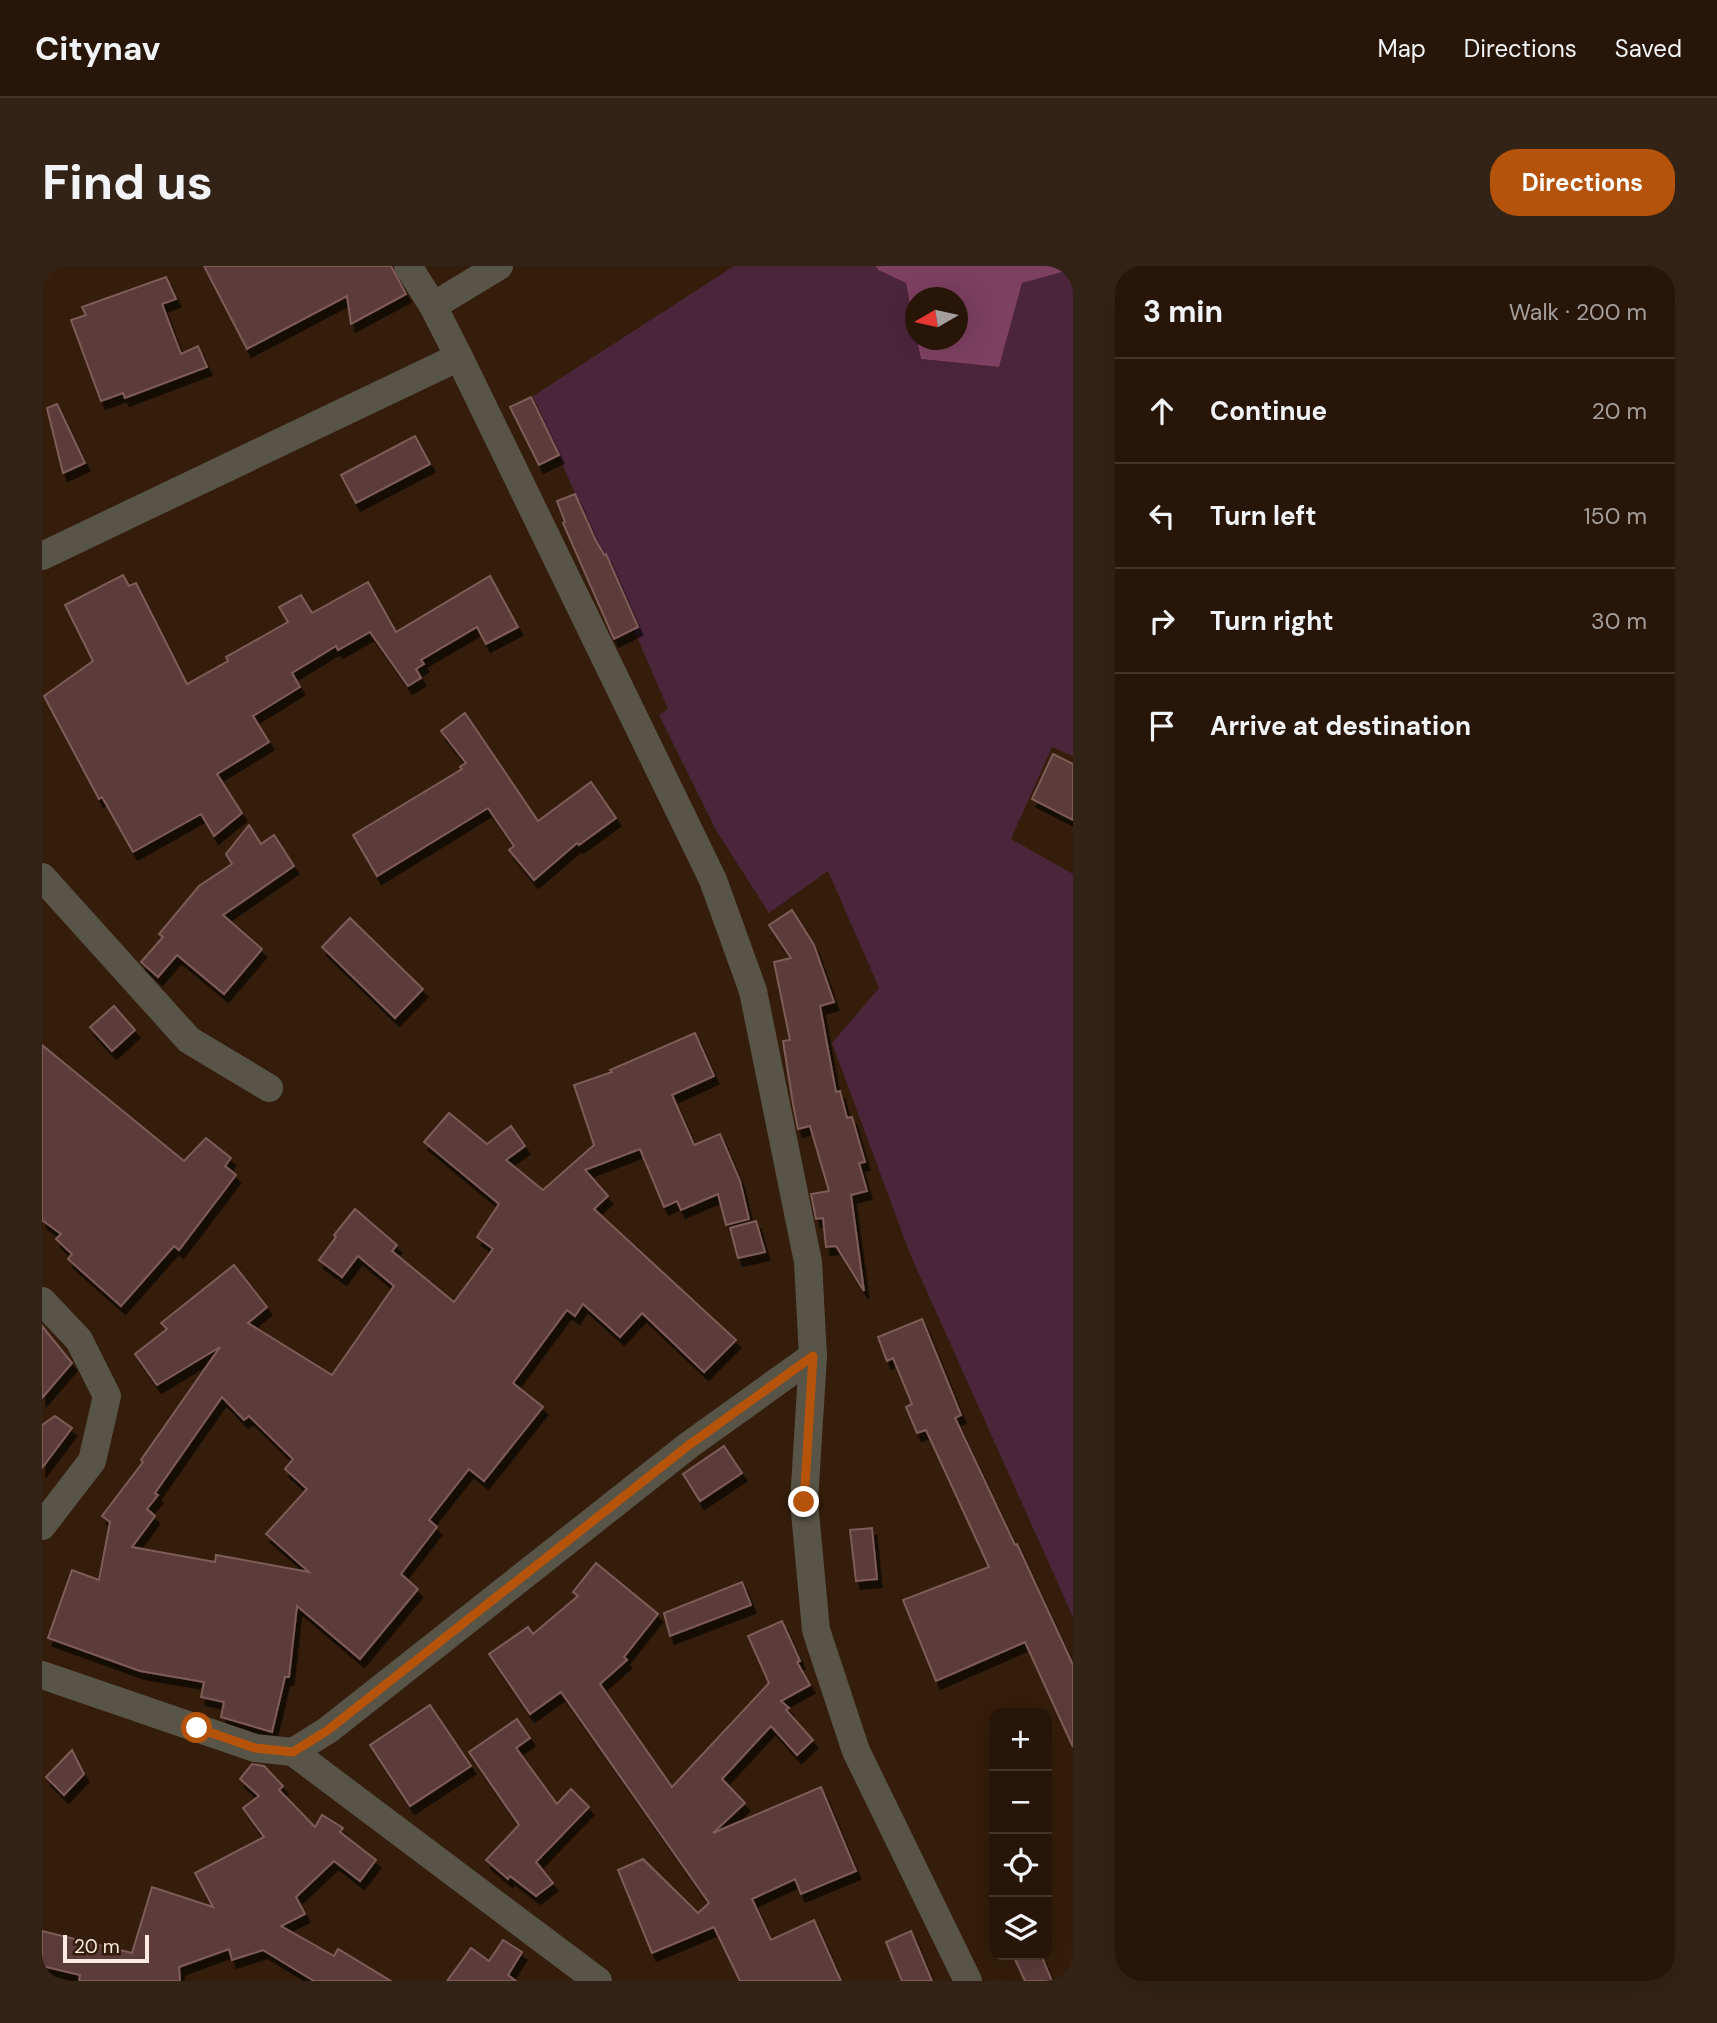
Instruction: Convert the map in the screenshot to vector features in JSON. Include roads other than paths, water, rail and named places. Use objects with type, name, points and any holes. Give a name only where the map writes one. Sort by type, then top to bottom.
[{"type":"street","points":[[408,266],[433,306],[713,880],[753,991],[808,1262],[813,1356],[804,1502],[816,1630],[856,1751],[968,1981]]},
{"type":"street","points":[[433,306],[499,266]]},
{"type":"street","points":[[42,556],[458,357]]},
{"type":"street","points":[[42,877],[189,1040],[269,1088]]},
{"type":"street","points":[[42,1301],[79,1340],[107,1396],[92,1461],[42,1526]]},
{"type":"street","points":[[293,1752],[328,1730],[689,1445],[813,1356]]},
{"type":"street","points":[[42,1675],[255,1748],[293,1752],[598,1981]]}]
